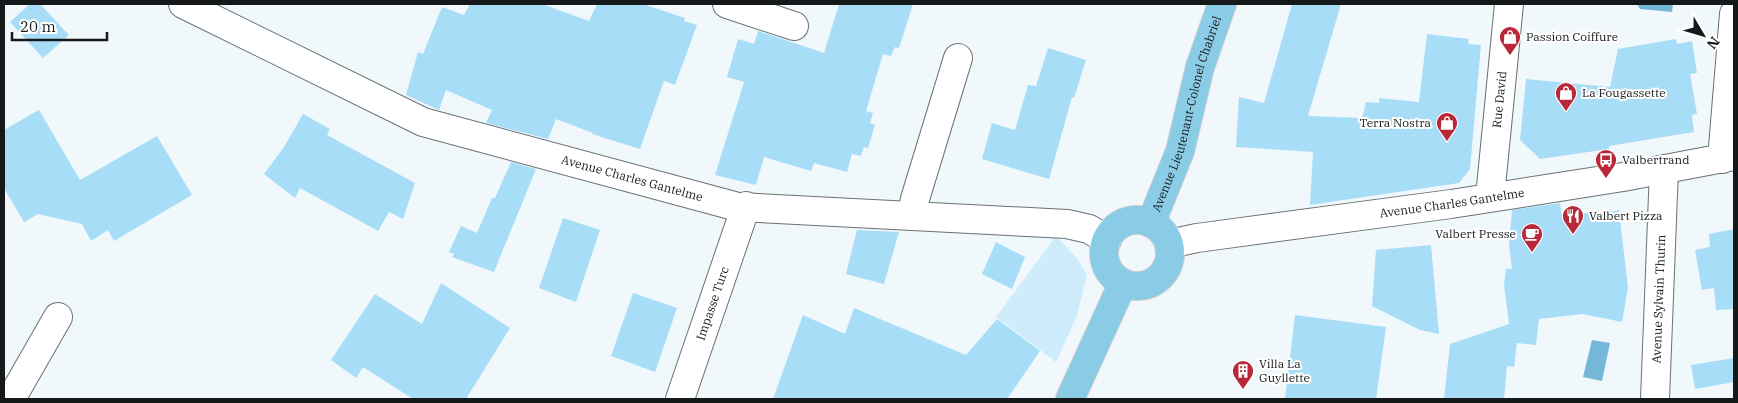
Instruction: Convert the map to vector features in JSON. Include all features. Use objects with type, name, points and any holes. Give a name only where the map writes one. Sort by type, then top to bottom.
[{"type":"main road","name":"Avenue Lieutenant-Colonel Chabriel","points":[[1151,222],[1180,151],[1200,66],[1222,4]]},
{"type":"main road","points":[[1130,221],[1151,222],[1159,228],[1169,244],[1170,257],[1166,269],[1158,279],[1148,285],[1135,286],[1114,278],[1106,265],[1104,250],[1112,231],[1130,221]]},
{"type":"main road","points":[[1070,399],[1123,283]]},
{"type":"street","name":"Avenue Charles Gantelme","points":[[183,4],[423,122],[729,204],[1067,224],[1089,229],[1107,240]]},
{"type":"street","points":[[727,4],[794,26]]},
{"type":"street","name":"Rue David","points":[[1490,197],[1509,4]]},
{"type":"street","points":[[1728,158],[1734,14]]},
{"type":"street","points":[[912,215],[915,199],[958,58]]},
{"type":"street","name":"Avenue Charles Gantelme","points":[[1169,244],[1197,238],[1622,177],[1728,158]]},
{"type":"street","name":"Avenue Sylvain Thurin","points":[[1656,399],[1664,169]]},
{"type":"street","name":"Impasse Turc","points":[[680,399],[746,206]]},
{"type":"street","points":[[11,399],[58,317]]},
{"type":"shaded area","points":[[1056,236],[1077,258],[1087,275],[1077,316],[1056,362],[996,317]]},
{"type":"water","points":[[1637,4],[1673,4],[1672,12],[1640,9]]},
{"type":"water","points":[[1592,340],[1610,343],[1602,381],[1583,377]]},
{"type":"building","points":[[30,4],[40,4],[69,35],[43,58],[10,22]]},
{"type":"building","points":[[470,4],[542,4],[589,21],[597,4],[643,4],[685,18],[684,21],[697,25],[675,85],[664,81],[640,149],[592,134],[556,119],[548,139],[486,123],[492,110],[446,90],[439,110],[406,95],[418,52],[423,54],[442,7],[464,15]]},
{"type":"building","points":[[839,4],[913,4],[899,48],[895,47],[891,56],[883,54],[866,111],[873,113],[870,123],[875,125],[868,148],[864,147],[861,156],[852,154],[847,172],[814,163],[811,171],[764,157],[756,185],[715,175],[744,82],[727,77],[738,39],[754,44],[758,31],[824,53]]},
{"type":"building","points":[[1292,4],[1341,4],[1308,116],[1362,118],[1366,102],[1379,103],[1379,98],[1419,102],[1427,34],[1469,39],[1468,44],[1481,45],[1470,169],[1459,183],[1310,205],[1313,152],[1236,147],[1239,97],[1264,103]]},
{"type":"building","points":[[1676,39],[1677,44],[1692,41],[1697,73],[1690,74],[1697,114],[1692,115],[1694,132],[1609,146],[1609,149],[1540,159],[1520,140],[1526,79],[1610,87],[1618,49]]},
{"type":"building","points":[[1048,48],[1086,60],[1074,98],[1072,97],[1049,179],[982,159],[992,123],[1015,130],[1028,85],[1036,86]]},
{"type":"building","points":[[39,110],[80,180],[157,136],[192,195],[114,241],[108,230],[91,241],[82,224],[38,214],[24,222],[4,188],[4,130]]},
{"type":"building","points":[[303,114],[330,129],[327,135],[415,183],[403,219],[389,212],[378,231],[300,188],[295,198],[264,174],[284,147]]},
{"type":"building","points":[[511,162],[536,169],[494,272],[452,257],[454,254],[449,252],[461,226],[477,233],[492,198],[495,198]]},
{"type":"building","points":[[1560,203],[1562,217],[1598,211],[1598,214],[1619,210],[1628,288],[1622,322],[1583,314],[1539,319],[1536,345],[1517,343],[1514,367],[1507,366],[1504,399],[1444,399],[1450,344],[1509,324],[1504,285],[1506,269],[1512,269],[1509,244],[1512,210]]},
{"type":"building","points":[[563,218],[600,230],[576,302],[539,288]]},
{"type":"building","points":[[1734,229],[1734,309],[1716,310],[1714,288],[1702,290],[1695,250],[1710,247],[1709,234]]},
{"type":"building","points":[[857,230],[899,232],[884,284],[846,274]]},
{"type":"building","points":[[996,242],[1025,257],[1012,289],[982,274]]},
{"type":"building","points":[[1431,245],[1439,334],[1420,330],[1372,306],[1376,250]]},
{"type":"building","points":[[441,283],[510,328],[466,399],[413,399],[363,367],[356,378],[331,360],[375,294],[422,324]]},
{"type":"building","points":[[633,293],[677,308],[655,372],[611,356]]},
{"type":"building","points":[[854,308],[966,355],[997,319],[1040,351],[1007,399],[773,399],[803,315],[845,334]]},
{"type":"building","points":[[1295,315],[1386,327],[1376,399],[1285,399]]},
{"type":"building","points":[[1734,358],[1734,382],[1695,389],[1691,365]]},
{"type":"place","name":"Passion Coiffure","points":[[1510,56]]},
{"type":"place","name":"La Fougassette","points":[[1566,112]]},
{"type":"place","name":"Terra Nostra","points":[[1447,142]]},
{"type":"place","name":"Valbertrand","points":[[1606,179]]},
{"type":"place","name":"Valbert Pizza","points":[[1573,235]]},
{"type":"place","name":"Valbert Presse","points":[[1532,253]]},
{"type":"place","name":"Villa La Guyllette","points":[[1243,390]]}]
